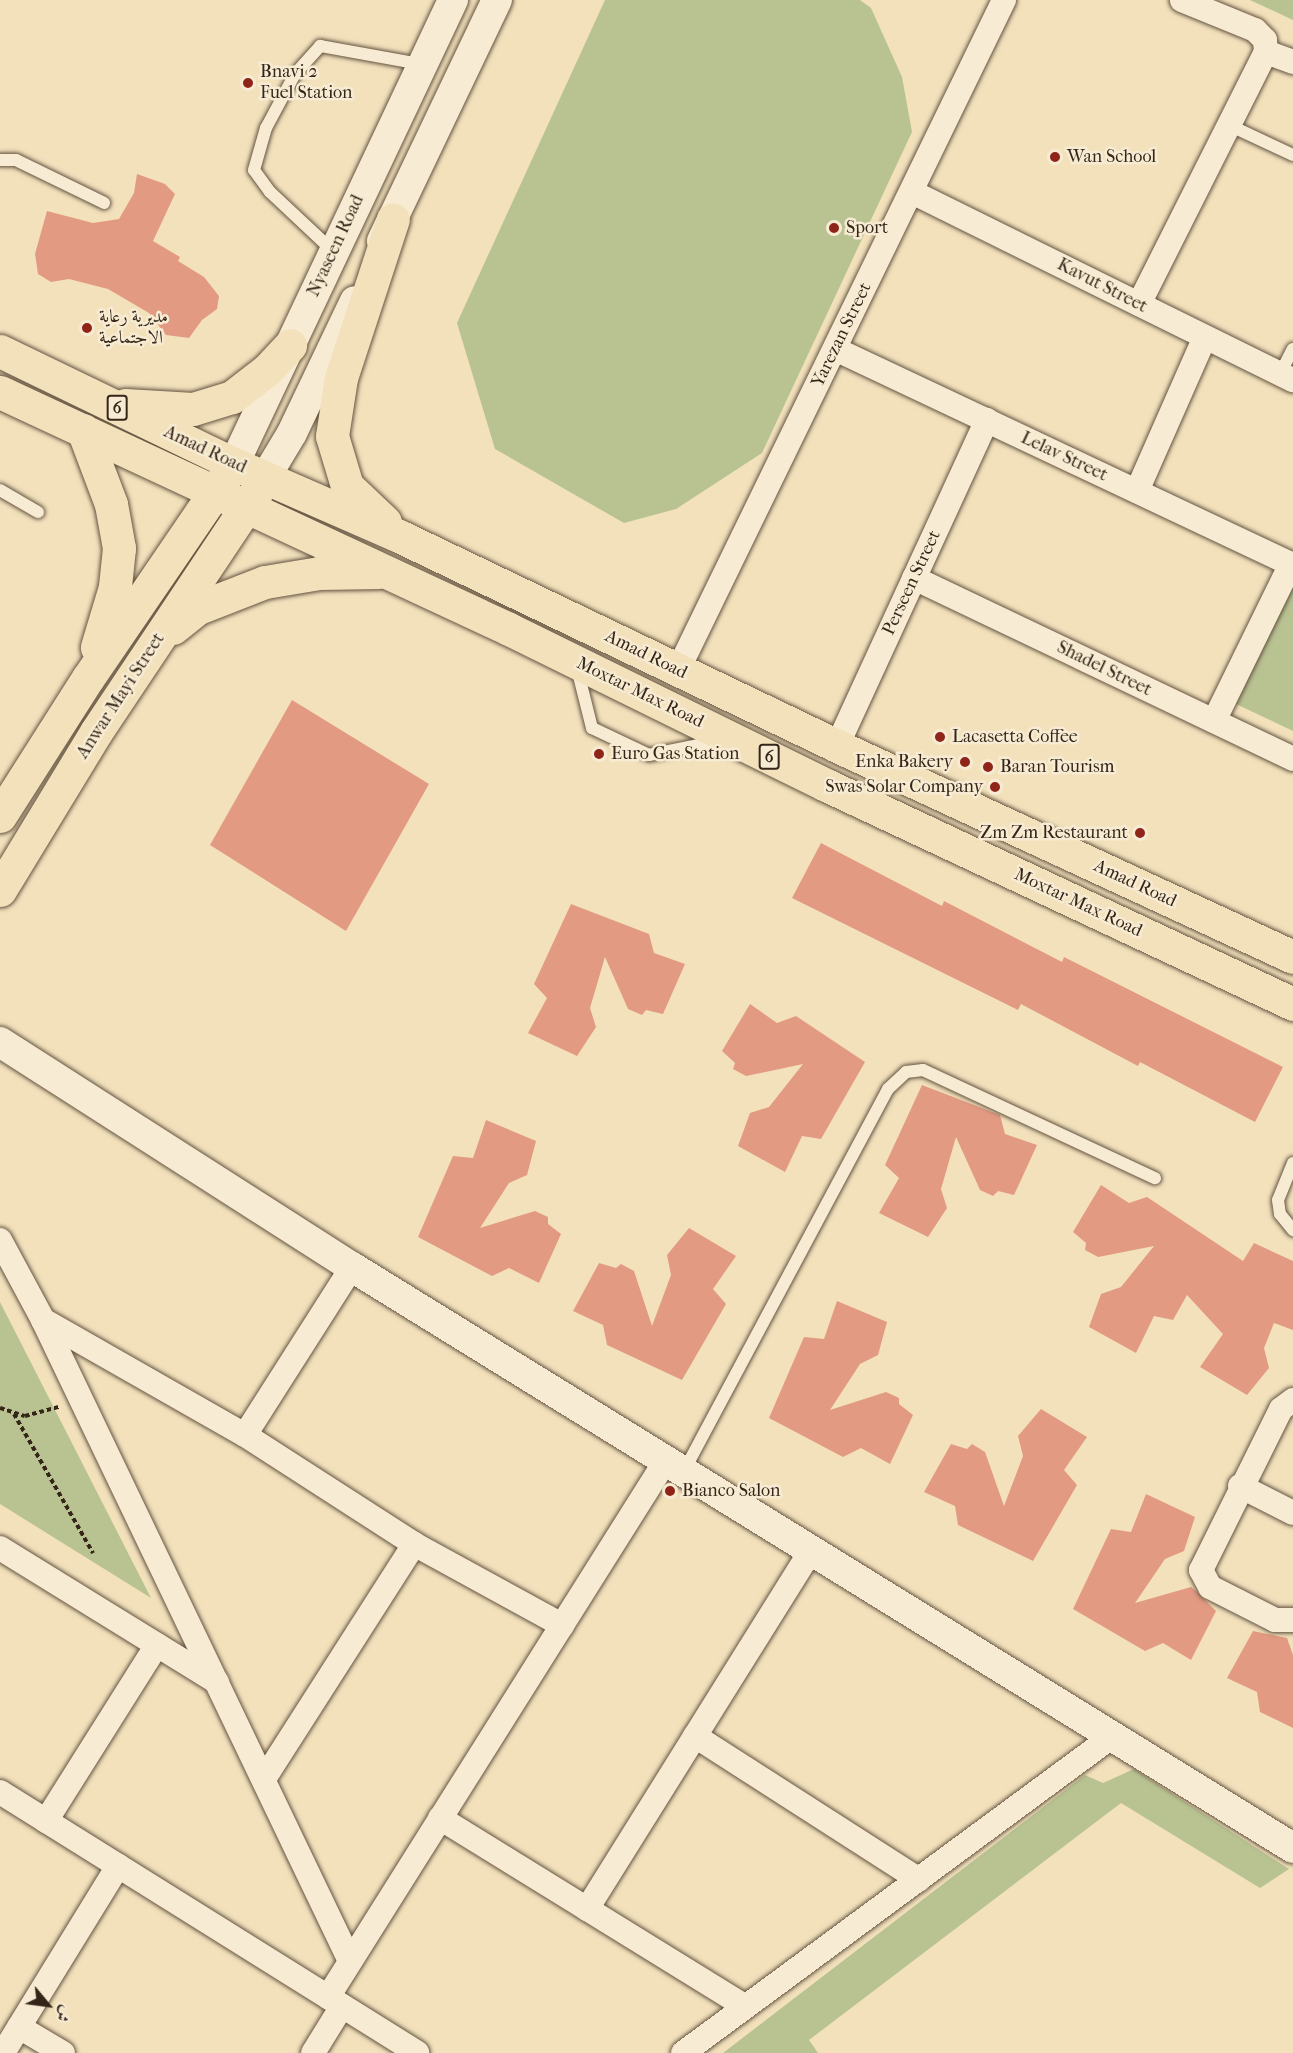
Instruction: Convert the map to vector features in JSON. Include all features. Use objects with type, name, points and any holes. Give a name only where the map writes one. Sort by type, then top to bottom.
[{"type":"main road","points":[[393,219],[341,378],[332,436],[347,486],[399,536]]},
{"type":"main road","points":[[110,404],[193,409],[232,397],[267,370],[290,345]]},
{"type":"main road","name":"Amad Road","points":[[0,351],[234,464],[399,536],[837,746],[1291,951]]},
{"type":"main road","name":"Amad Road","points":[[0,392],[247,506]]},
{"type":"main road","points":[[83,430],[111,504],[118,548],[115,587],[88,678]]},
{"type":"main road","name":"Nyaseen Road","points":[[217,491],[234,464]]},
{"type":"main road","name":"Anwar Mayi Street","points":[[0,890],[96,732],[265,478]]},
{"type":"main road","name":"Anwar Mayi Street","points":[[0,816],[88,678],[217,491]]},
{"type":"main road","name":"Moxtar Max Road","points":[[247,506],[575,661],[730,738],[1293,1004]]},
{"type":"main road","points":[[158,640],[198,608],[265,582],[319,573],[387,571]]},
{"type":"street","name":"Nyaseen Road","points":[[234,464],[420,64],[453,0]]},
{"type":"street","points":[[265,478],[292,432],[497,0]]},
{"type":"street","name":"Yarezan Street","points":[[678,670],[1004,0]]},
{"type":"street","points":[[1139,304],[1231,126],[1266,52],[1265,40],[1255,30],[1182,0]]},
{"type":"street","points":[[1266,52],[1293,62]]},
{"type":"street","name":"Kavut Street","points":[[912,192],[1139,304],[1204,339],[1286,377]]},
{"type":"street","points":[[1137,491],[1204,339]]},
{"type":"street","name":"Lelav Street","points":[[835,349],[1292,564]]},
{"type":"street","name":"Perseen Street","points":[[837,746],[987,420]]},
{"type":"street","points":[[1214,721],[1292,564]]},
{"type":"street","name":"Shadel Street","points":[[914,578],[1293,759]]},
{"type":"street","points":[[0,1042],[352,1267],[1114,1735],[1293,1848]]},
{"type":"street","points":[[0,1240],[43,1320],[350,1961]]},
{"type":"street","points":[[245,1435],[352,1267]]},
{"type":"street","points":[[43,1320],[245,1435],[414,1544],[562,1625]]},
{"type":"street","points":[[1293,1400],[1281,1408],[1240,1486],[1204,1558],[1202,1577],[1210,1587],[1275,1620],[1293,1620]]},
{"type":"street","points":[[313,2053],[350,1961],[562,1625],[675,1465]]},
{"type":"street","points":[[1240,1486],[1293,1513]]},
{"type":"street","points":[[264,1779],[414,1544]]},
{"type":"street","points":[[0,1548],[218,1682]]},
{"type":"street","points":[[587,1909],[812,1549]]},
{"type":"street","points":[[46,1821],[157,1645]]},
{"type":"street","points":[[683,2053],[1114,1735]]},
{"type":"street","points":[[695,1736],[919,1880]]},
{"type":"street","points":[[0,1792],[417,2053]]},
{"type":"street","points":[[440,1818],[744,2006]]},
{"type":"street","points":[[3,2053],[118,1866]]},
{"type":"street","points":[[19,2026],[63,2053]]},
{"type":"lane","points":[[333,251],[270,192],[254,170],[266,128],[295,74],[320,46],[420,64]]},
{"type":"lane","points":[[1231,126],[1293,155]]},
{"type":"lane","points":[[0,160],[16,160],[104,202]]},
{"type":"lane","points":[[1286,377],[1293,349]]},
{"type":"lane","points":[[0,490],[38,512]]},
{"type":"lane","points":[[575,661],[592,728],[649,755],[730,738]]},
{"type":"lane","points":[[675,1465],[888,1089],[906,1072],[923,1070],[1155,1178]]},
{"type":"lane","points":[[1293,1163],[1278,1200],[1280,1214],[1293,1230]]},
{"type":"path","points":[[0,1408],[14,1414],[33,1415],[61,1406],[76,1389]]},
{"type":"path","points":[[14,1414],[93,1553]]},
{"type":"green space","points":[[605,0],[860,0],[871,8],[902,77],[912,132],[762,453],[676,509],[624,523],[495,449],[457,323]]},
{"type":"green space","points":[[1250,0],[1293,0],[1293,20]]},
{"type":"green space","points":[[1293,578],[1293,731],[1234,703]]},
{"type":"green space","points":[[0,1302],[151,1598],[0,1504]]},
{"type":"green space","points":[[1134,1769],[1289,1869],[1260,1888],[1121,1803],[809,2040],[818,2053],[723,2053],[1085,1775],[1103,1783]]},
{"type":"building","points":[[137,174],[165,184],[175,194],[153,241],[180,257],[178,261],[204,277],[219,296],[217,309],[202,320],[189,338],[166,335],[149,313],[108,289],[69,279],[51,282],[38,274],[35,254],[47,211],[93,223],[119,219],[134,193]]},
{"type":"building","points":[[292,700],[429,784],[346,931],[210,845]]},
{"type":"building","points":[[821,843],[942,906],[944,901],[1062,962],[1064,957],[1283,1067],[1255,1122],[1140,1062],[1138,1066],[1021,1004],[1018,1010],[792,898]]},
{"type":"building","points":[[571,904],[649,934],[654,953],[685,964],[663,1014],[646,1010],[642,1015],[628,1009],[605,957],[590,1008],[596,1027],[577,1056],[528,1033],[547,998],[534,984]]},
{"type":"building","points":[[750,1004],[777,1023],[796,1016],[865,1062],[821,1139],[802,1136],[785,1172],[738,1146],[750,1113],[769,1107],[803,1064],[746,1076],[733,1069],[735,1063],[722,1051]]},
{"type":"building","points":[[922,1085],[1000,1115],[1005,1134],[1037,1145],[1014,1195],[998,1191],[993,1196],[980,1190],[956,1137],[941,1189],[947,1208],[928,1237],[879,1213],[899,1178],[885,1165]]},
{"type":"building","points":[[486,1120],[536,1141],[527,1175],[509,1183],[480,1228],[535,1211],[548,1217],[548,1224],[561,1234],[539,1283],[509,1268],[492,1276],[418,1237],[453,1156],[473,1158]]},
{"type":"building","points":[[1101,1185],[1129,1203],[1147,1197],[1243,1261],[1254,1243],[1293,1261],[1293,1330],[1274,1323],[1264,1348],[1269,1368],[1247,1395],[1200,1367],[1223,1334],[1187,1295],[1173,1320],[1154,1316],[1136,1353],[1089,1327],[1101,1294],[1121,1287],[1154,1246],[1098,1257],[1085,1250],[1086,1243],[1073,1232]]},
{"type":"building","points":[[689,1228],[736,1256],[713,1289],[726,1304],[682,1380],[607,1345],[603,1325],[573,1311],[599,1263],[616,1268],[621,1264],[634,1271],[652,1326],[671,1275],[667,1255]]},
{"type":"building","points":[[837,1301],[887,1322],[878,1355],[860,1364],[830,1410],[886,1392],[899,1398],[899,1404],[913,1415],[890,1464],[861,1448],[843,1457],[769,1418],[804,1337],[824,1339]]},
{"type":"building","points":[[1041,1409],[1087,1437],[1064,1470],[1077,1485],[1033,1561],[958,1525],[955,1506],[924,1492],[951,1444],[967,1449],[972,1444],[985,1452],[1004,1506],[1023,1456],[1018,1436]]},
{"type":"building","points":[[1146,1494],[1195,1517],[1184,1551],[1165,1559],[1135,1603],[1191,1587],[1216,1611],[1191,1660],[1163,1643],[1145,1651],[1073,1609],[1111,1529],[1131,1532]]},
{"type":"building","points":[[1253,1631],[1287,1638],[1293,1655],[1293,1728],[1260,1712],[1257,1692],[1227,1678]]},
{"type":"place","name":"Bnavi 2 Fuel Station","points":[[248,83]]},
{"type":"place","name":"Wan School","points":[[1055,157]]},
{"type":"place","name":"Sport","points":[[834,228]]},
{"type":"place","name":"مديرية رعاية الاجتماعية","points":[[87,328]]},
{"type":"place","name":"Lacasetta Coffee","points":[[940,737]]},
{"type":"place","name":"Euro Gas Station","points":[[599,754]]},
{"type":"place","name":"Enka Bakery","points":[[965,762]]},
{"type":"place","name":"Baran Tourism","points":[[988,767]]},
{"type":"place","name":"Swas Solar Company","points":[[995,787]]},
{"type":"place","name":"Zm Zm Restaurant","points":[[1140,833]]},
{"type":"place","name":"Bianco Salon","points":[[670,1491]]}]
